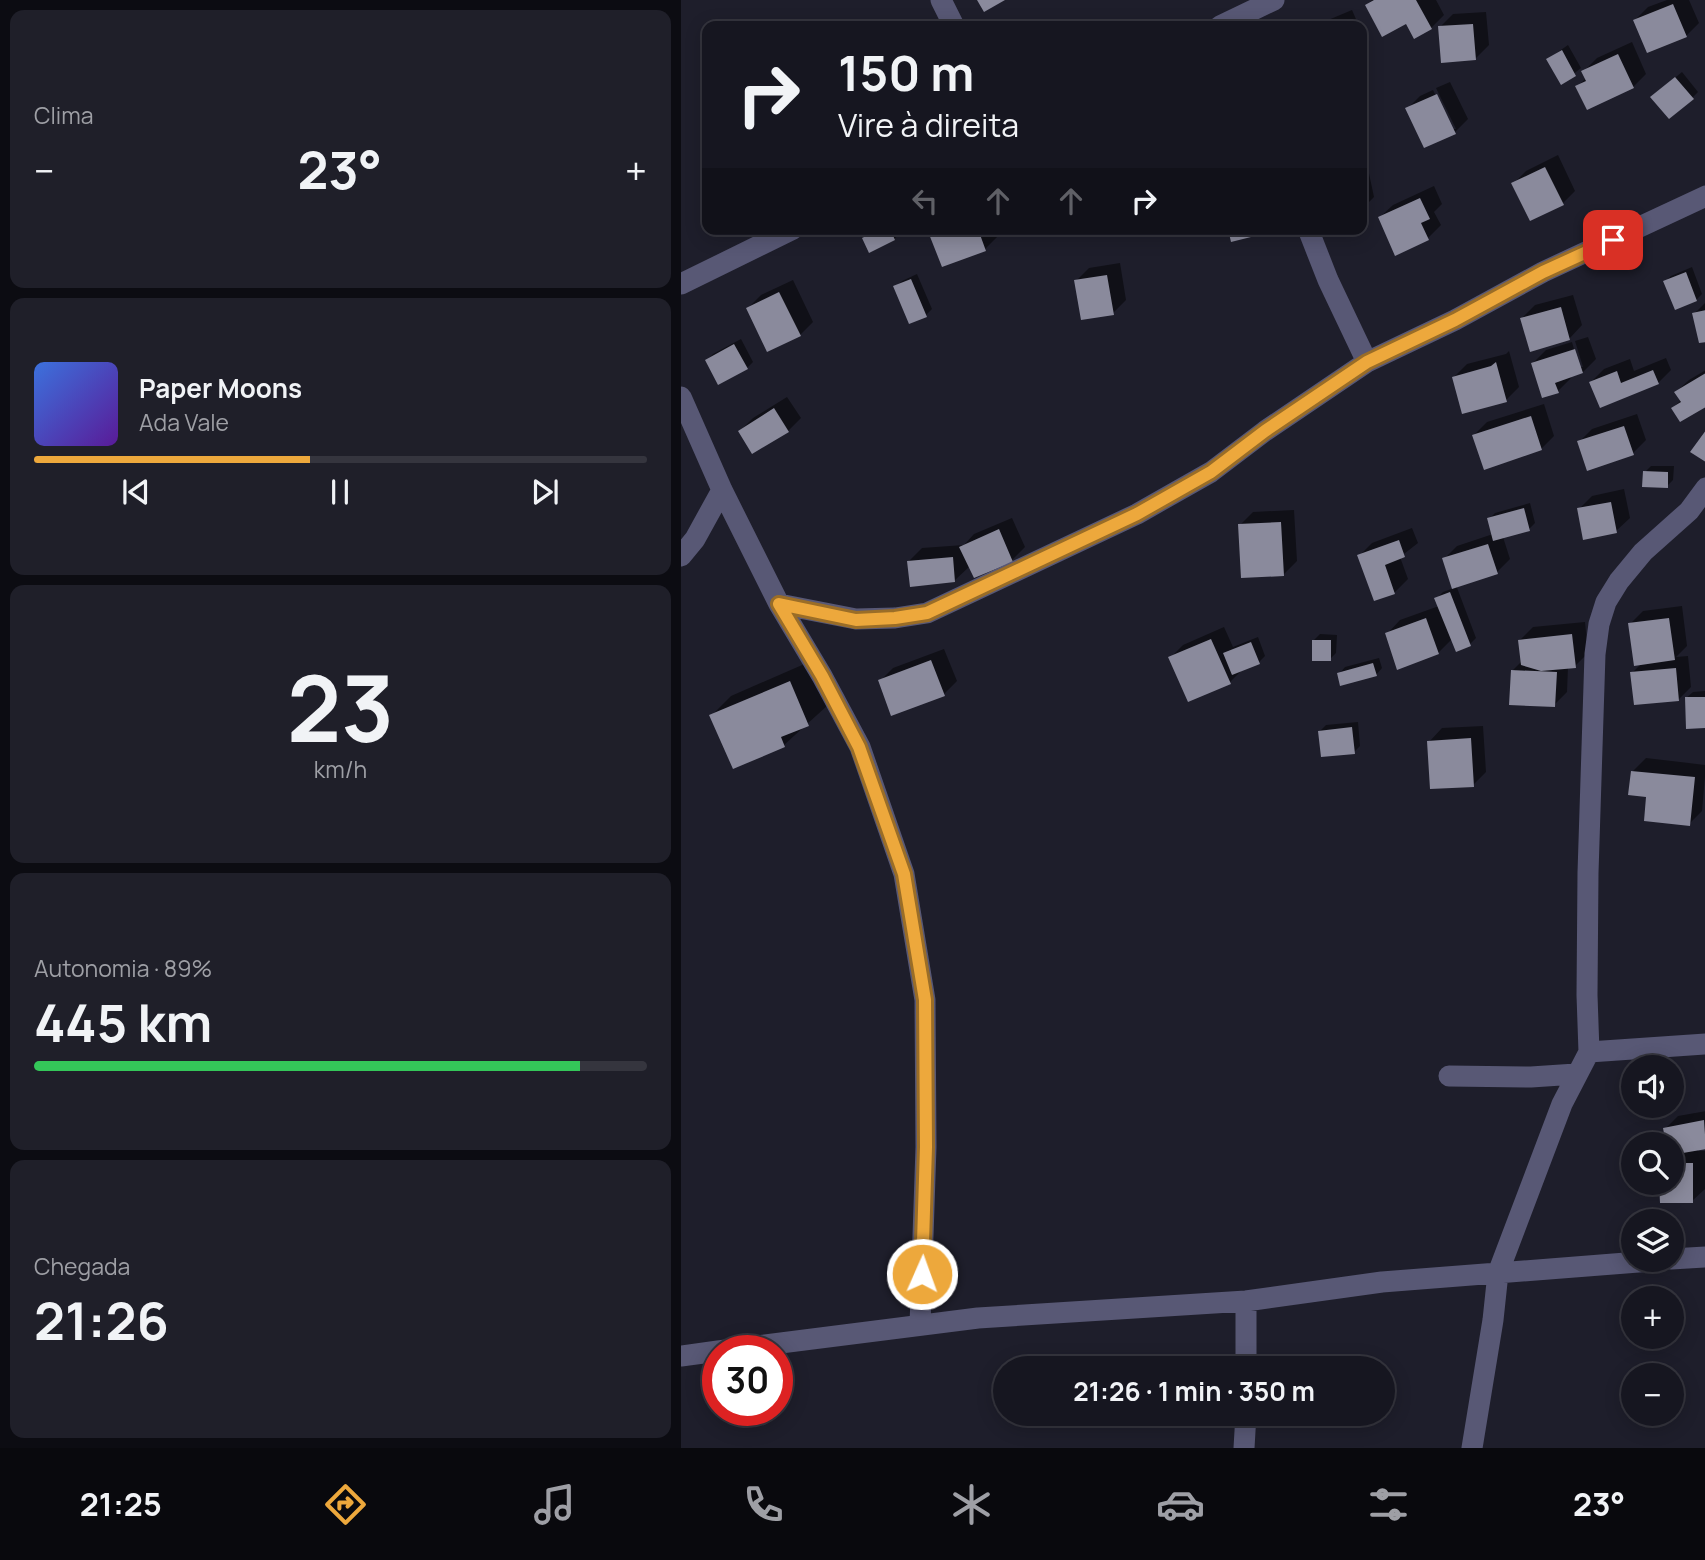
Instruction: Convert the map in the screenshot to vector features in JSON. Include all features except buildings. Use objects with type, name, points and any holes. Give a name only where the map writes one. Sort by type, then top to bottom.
[{"type":"street","points":[[941,0],[952,21]]},
{"type":"street","points":[[1232,21],[1274,0]]},
{"type":"street","points":[[779,604],[856,620],[927,613],[1137,514],[1211,472],[1265,431],[1367,362],[1455,320],[1543,272],[1705,196]]},
{"type":"street","points":[[681,284],[781,235]]},
{"type":"street","points":[[1310,235],[1328,280],[1367,362]]},
{"type":"street","points":[[681,397],[722,490],[779,604],[822,676],[859,747],[904,874],[925,1000],[926,1147],[920,1325]]},
{"type":"street","points":[[1472,1448],[1498,1273],[1562,1104],[1589,1052],[1588,873],[1595,738],[1595,654],[1599,624],[1606,602],[1619,581],[1643,552],[1689,511],[1705,488]]},
{"type":"street","points":[[681,556],[694,540],[722,490]]},
{"type":"street","points":[[1589,1052],[1705,1044]]},
{"type":"street","points":[[1449,1076],[1531,1077],[1576,1074]]},
{"type":"street","points":[[1684,1258],[1705,1257]]},
{"type":"street","points":[[793,1341],[992,1317],[1246,1301],[1382,1282],[1621,1263]]},
{"type":"street","points":[[1246,1301],[1246,1356]]},
{"type":"street","points":[[681,1356],[702,1353]]},
{"type":"street","points":[[1244,1448],[1245,1426]]},
{"type":"route","points":[[922,1274],[926,1147],[925,1000],[904,874],[859,747],[822,676],[779,604],[856,620],[927,613],[1137,514],[1211,472],[1265,431],[1367,362],[1455,320],[1543,272],[1613,240]]}]
